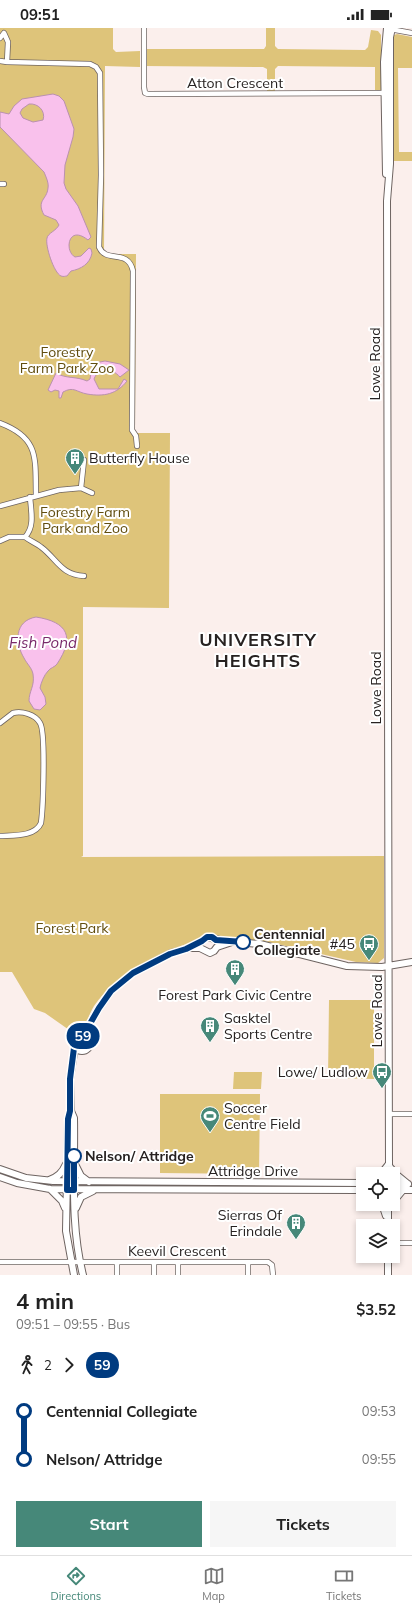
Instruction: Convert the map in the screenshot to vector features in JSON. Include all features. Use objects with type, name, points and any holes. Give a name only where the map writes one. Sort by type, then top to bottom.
[{"type":"street","name":"Atton Crescent","points":[[144,28],[144,87],[146,93],[148,94],[388,93]]},
{"type":"street","name":"Lowe Road","points":[[388,1165],[389,966],[387,201],[390,164],[388,93],[389,28]]},
{"type":"street","points":[[389,28],[412,33]]},
{"type":"street","points":[[0,29],[4,33],[8,42],[7,62]]},
{"type":"street","points":[[0,38],[4,33]]},
{"type":"street","points":[[0,61],[90,64],[96,67],[100,73],[100,248],[101,252],[107,256],[125,258],[131,265],[133,271],[132,430],[136,436],[137,446]]},
{"type":"street","points":[[0,423],[22,435],[33,449],[35,458],[36,495]]},
{"type":"street","points":[[80,488],[84,460]]},
{"type":"street","points":[[0,506],[59,490],[80,488],[92,493]]},
{"type":"street","points":[[24,537],[30,532],[32,524],[30,497]]},
{"type":"street","points":[[0,541],[9,536],[24,537],[41,547],[60,567],[66,571],[78,576],[84,576]]},
{"type":"street","points":[[0,724],[13,713],[29,714],[40,722],[42,728],[43,748],[41,824],[39,828],[33,832],[0,836]]},
{"type":"street","points":[[85,1037],[99,1008],[111,991],[133,973],[170,954],[186,949],[210,936],[216,940],[260,944],[348,966],[389,966],[412,962]]},
{"type":"street","points":[[216,940],[217,947]]},
{"type":"street","points":[[202,941],[201,946],[204,951]]},
{"type":"street","points":[[186,949],[200,948],[204,951],[212,952],[217,947],[232,942]]},
{"type":"street","points":[[83,1275],[77,1250],[74,1182],[68,1119],[70,1111],[70,1079],[74,1046],[76,1038],[85,1037]]},
{"type":"street","points":[[72,1067],[79,1053],[89,1047],[90,1042],[85,1037]]},
{"type":"street","points":[[74,1046],[78,1050],[83,1051]]},
{"type":"street","points":[[389,1114],[412,1114]]},
{"type":"street","points":[[45,1181],[56,1178],[62,1172],[71,1156]]},
{"type":"street","points":[[71,1156],[67,1182],[66,1231],[74,1275]]},
{"type":"street","points":[[71,1156],[81,1176],[90,1183]]},
{"type":"street","points":[[388,1165],[397,1175],[410,1184]]},
{"type":"street","name":"Attridge Drive","points":[[0,1169],[26,1178],[45,1181],[90,1183],[356,1183]]},
{"type":"street","name":"Attridge Drive","points":[[0,1177],[17,1183],[50,1189],[67,1190],[356,1190]]},
{"type":"street","points":[[50,1189],[62,1201],[67,1210]]},
{"type":"street","points":[[75,1211],[84,1195],[96,1190]]},
{"type":"street","points":[[400,1193],[402,1190],[412,1190]]},
{"type":"street","points":[[400,1243],[412,1243]]},
{"type":"street","name":"Keevil Crescent","points":[[0,1262],[270,1263],[273,1269],[273,1275]]},
{"type":"street","points":[[117,1262],[117,1275]]},
{"type":"street","points":[[154,1262],[154,1275]]},
{"type":"street","points":[[178,1262],[178,1275]]},
{"type":"street","points":[[248,1262],[248,1275]]},
{"type":"street","points":[[388,1263],[388,1275]]},
{"type":"green space","name":"Forestry Farm Park and Zoo","points":[[0,28],[113,28],[113,49],[116,52],[140,51],[140,67],[105,66],[104,254],[136,254],[135,433],[170,433],[169,608],[83,607],[83,856],[81,857],[384,856],[384,958],[378,963],[356,962],[264,941],[208,934],[196,941],[151,959],[125,975],[103,994],[94,1006],[82,1031],[78,1034],[72,1032],[45,1013],[34,1009],[12,972],[0,972]]},
{"type":"green space","points":[[266,28],[275,28],[275,46],[278,49],[365,50],[368,47],[371,30],[378,31],[381,35],[381,90],[375,90],[375,67],[278,66],[275,69],[275,94],[267,94],[267,69],[263,67],[144,66],[144,49],[264,49],[266,46]]},
{"type":"green space","points":[[397,34],[412,37],[412,68],[398,68],[399,152],[412,152],[412,161],[393,161],[393,40],[394,35]]},
{"type":"green space","points":[[329,1000],[374,1000],[374,1079],[328,1078]]},
{"type":"green space","points":[[234,1072],[262,1072],[261,1089],[233,1089]]},
{"type":"green space","name":"Soccer Centre Field","points":[[160,1094],[260,1094],[259,1174],[160,1173]]},
{"type":"water","points":[[53,94],[59,96],[64,101],[74,129],[65,165],[64,183],[66,189],[78,206],[91,237],[88,240],[76,235],[72,237],[69,245],[72,254],[75,257],[81,256],[89,248],[91,249],[92,253],[87,263],[78,269],[71,271],[67,276],[61,276],[58,274],[47,247],[48,236],[59,225],[56,220],[44,215],[42,210],[41,203],[47,192],[48,186],[44,172],[0,127],[0,112],[9,114],[14,106],[22,99]],"holes":[[[29,104],[40,108],[44,117],[43,120],[33,122],[23,118],[20,113],[22,109]]]},
{"type":"water","points":[[105,361],[120,364],[129,370],[120,377],[110,370],[102,370],[96,375],[94,379],[99,389],[118,389],[124,379],[127,381],[119,389],[114,392],[104,395],[93,395],[75,390],[67,390],[63,392],[61,398],[59,398],[59,391],[55,390],[51,392],[48,390],[56,373],[87,381],[90,379],[92,367],[95,363]]},
{"type":"water","name":"Fish Pond","points":[[36,617],[47,619],[61,627],[65,632],[67,639],[63,654],[56,665],[50,669],[42,681],[40,688],[45,697],[46,704],[40,710],[34,709],[29,701],[33,674],[21,652],[18,639],[18,633],[24,623],[29,619]]},
{"type":"bus line","name":"59","points":[[74,1156],[74,1190],[67,1190],[68,1119],[70,1111],[70,1079],[74,1043],[76,1038],[83,1036],[89,1028],[99,1008],[111,991],[133,973],[154,961],[186,949],[207,937],[212,937],[216,940],[243,942]]},
{"type":"place","name":"Butterfly House","points":[[75,475]]},
{"type":"place","name":"Centennial Collegiate","points":[[243,942]]},
{"type":"place","name":"#45","points":[[369,961]]},
{"type":"place","name":"Forest Park Civic Centre","points":[[235,986]]},
{"type":"place","name":"Sasktel Sports Centre","points":[[210,1043]]},
{"type":"place","name":"Lowe/ Ludlow","points":[[382,1089]]},
{"type":"place","name":"Soccer Centre Field","points":[[210,1133]]},
{"type":"place","name":"Nelson/ Attridge","points":[[74,1156]]},
{"type":"place","name":"Sierras Of Erindale","points":[[296,1240]]},
{"type":"district","name":"UNIVERSITY HEIGHTS","points":[[258,649]]},
{"type":"park label","name":"Forestry Farm Park Zoo","points":[[67,360]]},
{"type":"park label","name":"Forest Park","points":[[72,928]]}]
